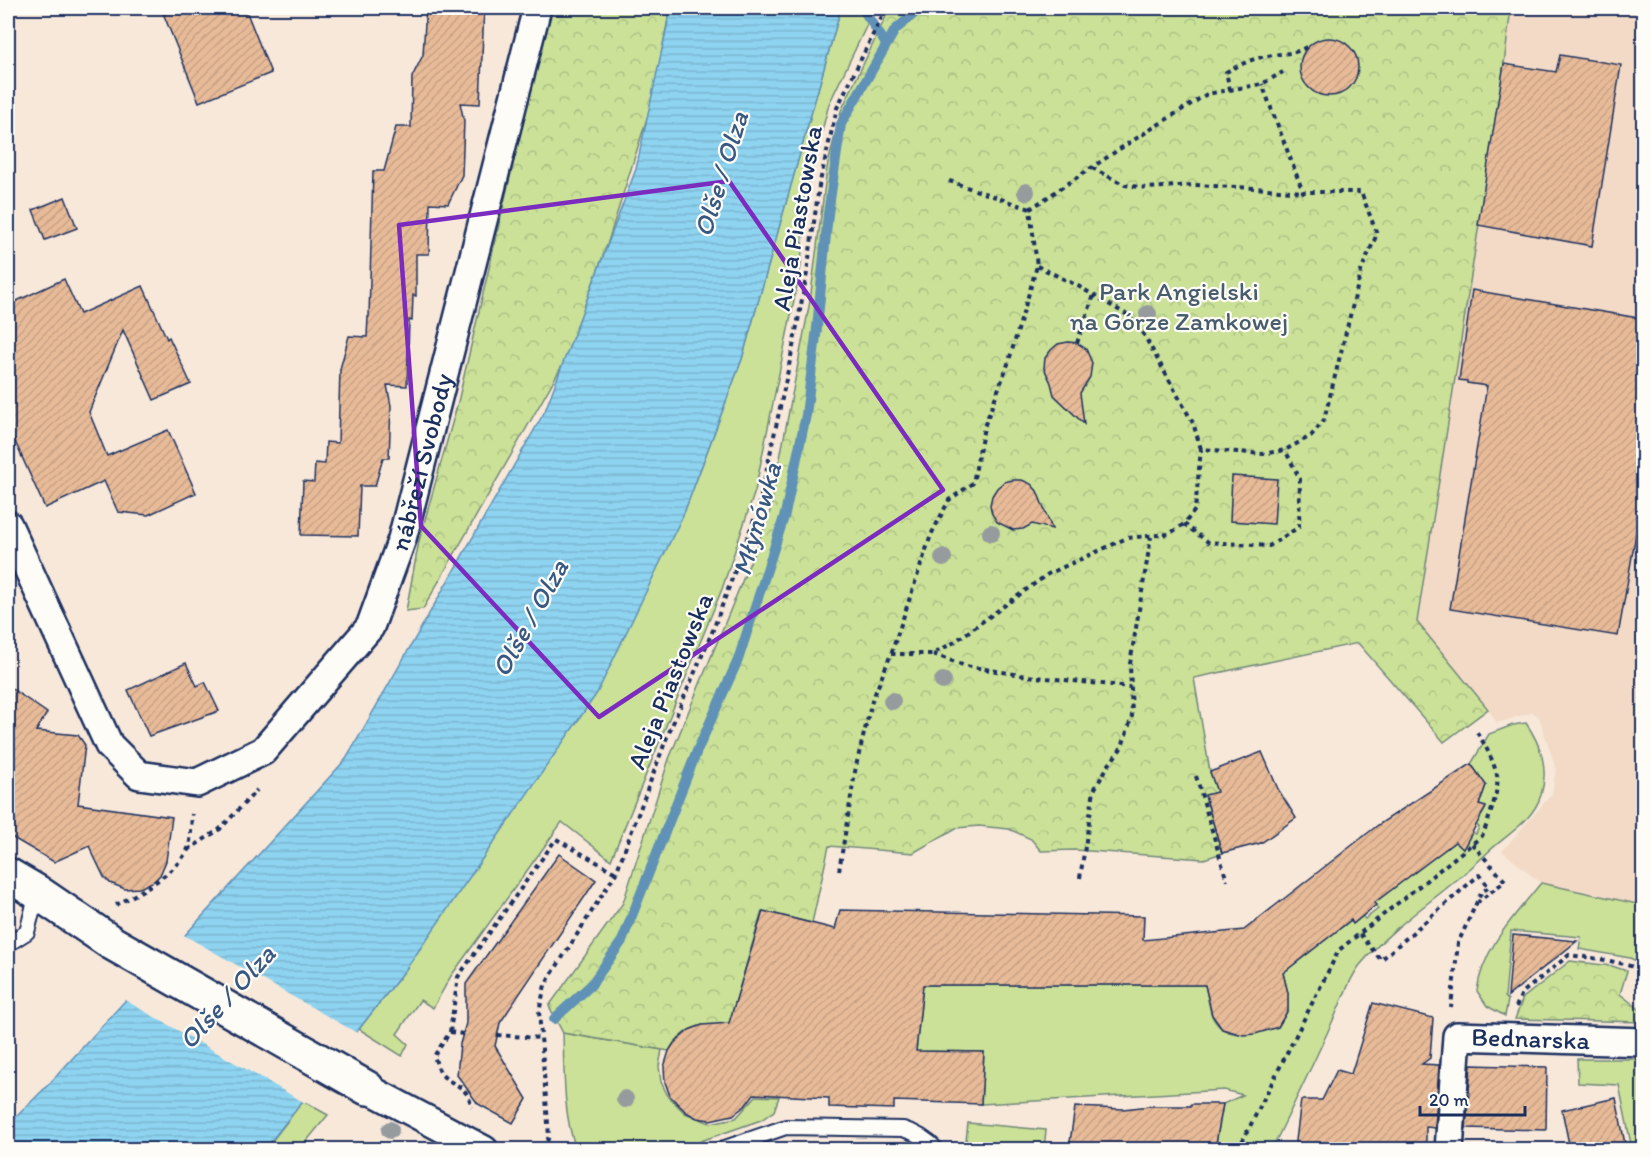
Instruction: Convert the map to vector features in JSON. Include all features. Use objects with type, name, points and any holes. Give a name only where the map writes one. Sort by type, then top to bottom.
[{"type":"street","name":"nábřeží Svobody","points":[[197,783],[262,751],[370,627],[402,539],[537,8]]},
{"type":"street","points":[[8,525],[109,745],[139,774],[197,783]]},
{"type":"street","points":[[8,875],[112,943],[367,1088],[484,1149]]},
{"type":"street","name":"Bednarska","points":[[1449,1149],[1457,1036],[1644,1042]]},
{"type":"lane","points":[[8,944],[27,932],[37,892]]},
{"type":"lane","points":[[719,1149],[786,1127],[797,1127],[903,1129],[915,1132],[927,1139],[937,1149]]},
{"type":"path","name":"Aleja Piastowska","points":[[544,1149],[549,1136],[539,1012],[545,985],[616,873],[667,737],[714,630],[759,507],[807,273],[819,186],[837,108],[886,8]]},
{"type":"path","points":[[1230,90],[1226,72],[1248,61],[1268,56],[1295,54],[1310,45]]},
{"type":"path","points":[[1030,209],[1207,94],[1262,84],[1283,72]]},
{"type":"path","points":[[1262,84],[1303,192]]},
{"type":"path","points":[[1091,168],[1125,185],[1148,188],[1194,185],[1303,192],[1361,192],[1377,234],[1362,268],[1324,420],[1311,436],[1285,450],[1263,454],[1201,449]]},
{"type":"path","points":[[949,181],[1030,209]]},
{"type":"path","points":[[839,871],[854,777],[872,701],[891,654],[931,536],[949,500],[973,483],[984,427],[1008,364],[1037,266],[1030,209]]},
{"type":"path","points":[[932,654],[953,643],[1048,574],[1127,538],[1169,534],[1184,525],[1195,510],[1201,449],[1193,423],[1144,335],[1129,316],[1037,266]]},
{"type":"path","points":[[1077,343],[1094,296]]},
{"type":"path","points":[[1184,525],[1208,542],[1269,546],[1299,527],[1300,480],[1285,450]]},
{"type":"path","points":[[1080,878],[1094,790],[1108,765],[1122,747],[1132,716],[1130,664],[1151,537]]},
{"type":"path","points":[[891,654],[932,654],[976,668],[1130,687]]},
{"type":"path","points":[[1238,1149],[1339,950],[1482,836],[1489,821],[1497,777],[1484,743],[1476,731]]},
{"type":"path","points":[[1196,776],[1227,881]]},
{"type":"path","points":[[115,906],[166,875],[187,850],[197,783]]},
{"type":"path","points":[[472,1108],[469,1098],[460,1086],[442,1074],[434,1056],[450,1032],[459,977],[556,839],[616,873]]},
{"type":"path","points":[[1472,844],[1482,858],[1505,881],[1478,902]]},
{"type":"path","points":[[1360,933],[1381,960],[1479,875],[1489,887],[1482,893],[1458,944],[1450,1022],[1457,1036]]},
{"type":"path","points":[[1506,1038],[1522,993],[1569,955],[1644,971]]},
{"type":"path","points":[[450,1032],[463,1034]]},
{"type":"path","points":[[498,1035],[540,1038]]},
{"type":"highlighted area","points":[[729,181],[943,490],[599,717],[421,526],[399,225]]},
{"type":"shaded area","points":[[1511,8],[1643,8],[1644,894],[1638,905],[1541,883],[1502,851],[1552,794],[1556,769],[1539,717],[1533,712],[1497,723],[1417,623]]},
{"type":"green space","points":[[549,8],[670,8],[653,99],[607,245],[563,364],[423,609],[406,611],[419,541],[458,402]]},
{"type":"green space","points":[[841,8],[875,8],[829,104],[805,196],[801,266],[755,491],[722,589],[611,860],[562,822],[451,976],[433,1008],[420,1000],[397,1034],[408,1044],[402,1056],[359,1029],[406,969],[684,513],[742,359]]},
{"type":"green space","name":"Park Angielski na Górze Zamkowej","points":[[890,8],[1511,8],[1417,622],[1488,709],[1444,742],[1358,643],[1194,678],[1210,772],[1217,792],[1205,796],[1222,853],[1204,859],[1075,850],[1041,851],[1031,839],[1009,829],[979,826],[956,828],[913,853],[829,846],[812,923],[762,911],[728,1027],[710,1025],[694,1028],[680,1037],[669,1051],[563,1033],[549,1006],[623,903],[669,759],[769,516],[810,301],[827,168],[841,111]]},
{"type":"green space","points":[[1526,723],[1536,740],[1544,766],[1543,785],[1537,805],[1525,821],[1405,921],[1360,965],[1349,983],[1272,1149],[1215,1149],[1223,1104],[1243,1095],[1224,1090],[981,1104],[984,1052],[916,1051],[923,985],[1205,985],[1211,1013],[1222,1029],[1249,1034],[1278,1027],[1288,1010],[1288,993],[1283,973],[1351,920],[1354,923],[1362,916],[1365,919],[1378,909],[1374,903],[1469,831],[1476,834],[1479,827],[1474,824],[1477,814],[1482,815],[1486,808],[1479,805],[1486,785],[1471,764],[1489,734]]},
{"type":"green space","points":[[1541,883],[1637,904],[1643,894],[1641,933],[1643,935],[1643,964],[1630,958],[1579,949],[1581,937],[1511,931],[1505,997],[1508,1000],[1505,1016],[1487,1006],[1477,991],[1480,976],[1485,961],[1501,933]]},
{"type":"green space","points":[[1570,961],[1612,966],[1627,971],[1620,994],[1643,1012],[1643,1022],[1515,1019],[1523,998]]},
{"type":"green space","points":[[563,1033],[662,1050],[659,1066],[661,1082],[668,1096],[685,1113],[710,1123],[736,1118],[756,1096],[779,1097],[774,1111],[761,1120],[701,1141],[689,1149],[577,1149],[572,1138],[567,1109]]},
{"type":"green space","points":[[1577,1059],[1643,1059],[1643,1149],[1632,1149],[1619,1085],[1578,1083]]},
{"type":"green space","points":[[303,1101],[328,1115],[300,1149],[265,1150]]},
{"type":"green space","points":[[968,1123],[1046,1130],[1044,1149],[965,1149]]},
{"type":"green space","points":[[787,1145],[880,1146],[906,1149],[755,1149]]},
{"type":"water","name":"Olše / Olza","points":[[671,8],[841,8],[742,359],[684,513],[597,693],[406,969],[265,1149],[8,1150],[8,1125],[49,1084],[346,759],[545,411],[636,169]]},
{"type":"pier","points":[[182,934],[359,1034],[305,1103],[123,999]]},
{"type":"building","points":[[161,8],[245,8],[271,73],[199,102]]},
{"type":"building","points":[[426,8],[484,8],[480,104],[460,103],[464,121],[462,175],[448,204],[430,203],[429,254],[416,254],[416,296],[413,295],[412,321],[409,320],[407,386],[387,385],[391,406],[389,458],[383,458],[375,486],[360,486],[358,536],[301,535],[303,481],[314,482],[315,463],[325,464],[326,442],[338,443],[340,369],[349,336],[367,337],[373,171],[384,171],[396,127],[411,127],[412,77],[423,55]]},
{"type":"building","points":[[1323,38],[1335,38],[1350,46],[1358,61],[1358,73],[1350,88],[1335,96],[1323,96],[1308,88],[1300,73],[1300,61],[1308,46]]},
{"type":"building","points":[[1560,55],[1621,65],[1592,246],[1478,225],[1504,64],[1556,72]]},
{"type":"building","points":[[65,197],[77,228],[45,240],[33,210]]},
{"type":"building","points":[[64,279],[80,314],[143,286],[191,384],[154,400],[123,330],[89,412],[107,456],[168,430],[196,493],[148,515],[118,512],[104,481],[45,508],[8,426],[8,305]]},
{"type":"building","points":[[1472,290],[1644,319],[1644,488],[1618,636],[1450,609],[1487,386],[1459,380]]},
{"type":"building","points":[[1077,343],[1086,349],[1092,363],[1090,377],[1080,393],[1084,424],[1054,395],[1044,368],[1045,358],[1051,350],[1058,344]]},
{"type":"building","points":[[1232,476],[1277,479],[1274,524],[1230,521]]},
{"type":"building","points":[[1022,480],[1031,484],[1037,491],[1052,529],[1032,524],[1023,529],[1013,530],[997,522],[990,505],[992,496],[1004,482]]},
{"type":"building","points":[[186,663],[197,686],[205,682],[219,711],[149,736],[128,690]]},
{"type":"building","points":[[8,686],[47,713],[36,731],[78,735],[85,745],[78,804],[172,817],[166,861],[160,875],[154,881],[140,888],[125,889],[110,883],[104,877],[89,846],[54,862],[8,835]]},
{"type":"building","points":[[1262,752],[1278,789],[1296,818],[1261,843],[1222,853],[1205,795],[1217,792],[1210,772]]},
{"type":"building","points":[[1471,764],[1486,785],[1479,805],[1486,807],[1463,849],[1455,842],[1374,903],[1376,905],[1353,924],[1351,920],[1283,973],[1288,993],[1288,1010],[1278,1027],[1243,1035],[1222,1029],[1212,1015],[1205,985],[923,985],[916,1051],[984,1052],[981,1104],[894,1101],[894,1109],[829,1107],[829,1098],[754,1094],[745,1106],[733,1115],[710,1120],[697,1118],[686,1112],[670,1096],[665,1082],[664,1067],[669,1051],[674,1043],[689,1030],[702,1025],[729,1023],[763,911],[835,929],[840,910],[1144,916],[1143,940],[1244,930],[1378,825]]},
{"type":"building","points":[[559,854],[596,880],[500,1023],[495,1046],[527,1099],[513,1123],[478,1104],[457,1075],[460,1044],[466,1023],[466,984]]},
{"type":"building","points":[[1513,935],[1577,941],[1508,996]]},
{"type":"building","points":[[1373,1003],[1433,1018],[1430,1058],[1422,1064],[1439,1065],[1435,1128],[1426,1127],[1426,1149],[1295,1149],[1301,1100],[1322,1100],[1337,1070],[1351,1074]]},
{"type":"building","points":[[1471,1065],[1547,1067],[1546,1130],[1466,1128]]},
{"type":"building","points":[[1616,1098],[1626,1149],[1570,1149],[1562,1110]]},
{"type":"building","points":[[1191,1104],[1223,1104],[1215,1149],[1069,1149],[1075,1107],[1123,1109],[1191,1106]]},
{"type":"waterway","points":[[862,8],[886,44]]},
{"type":"waterway","name":"Młynówka","points":[[554,1019],[591,985],[622,941],[697,751],[738,660],[785,514],[806,415],[828,214],[841,124],[895,30],[921,8]]}]
